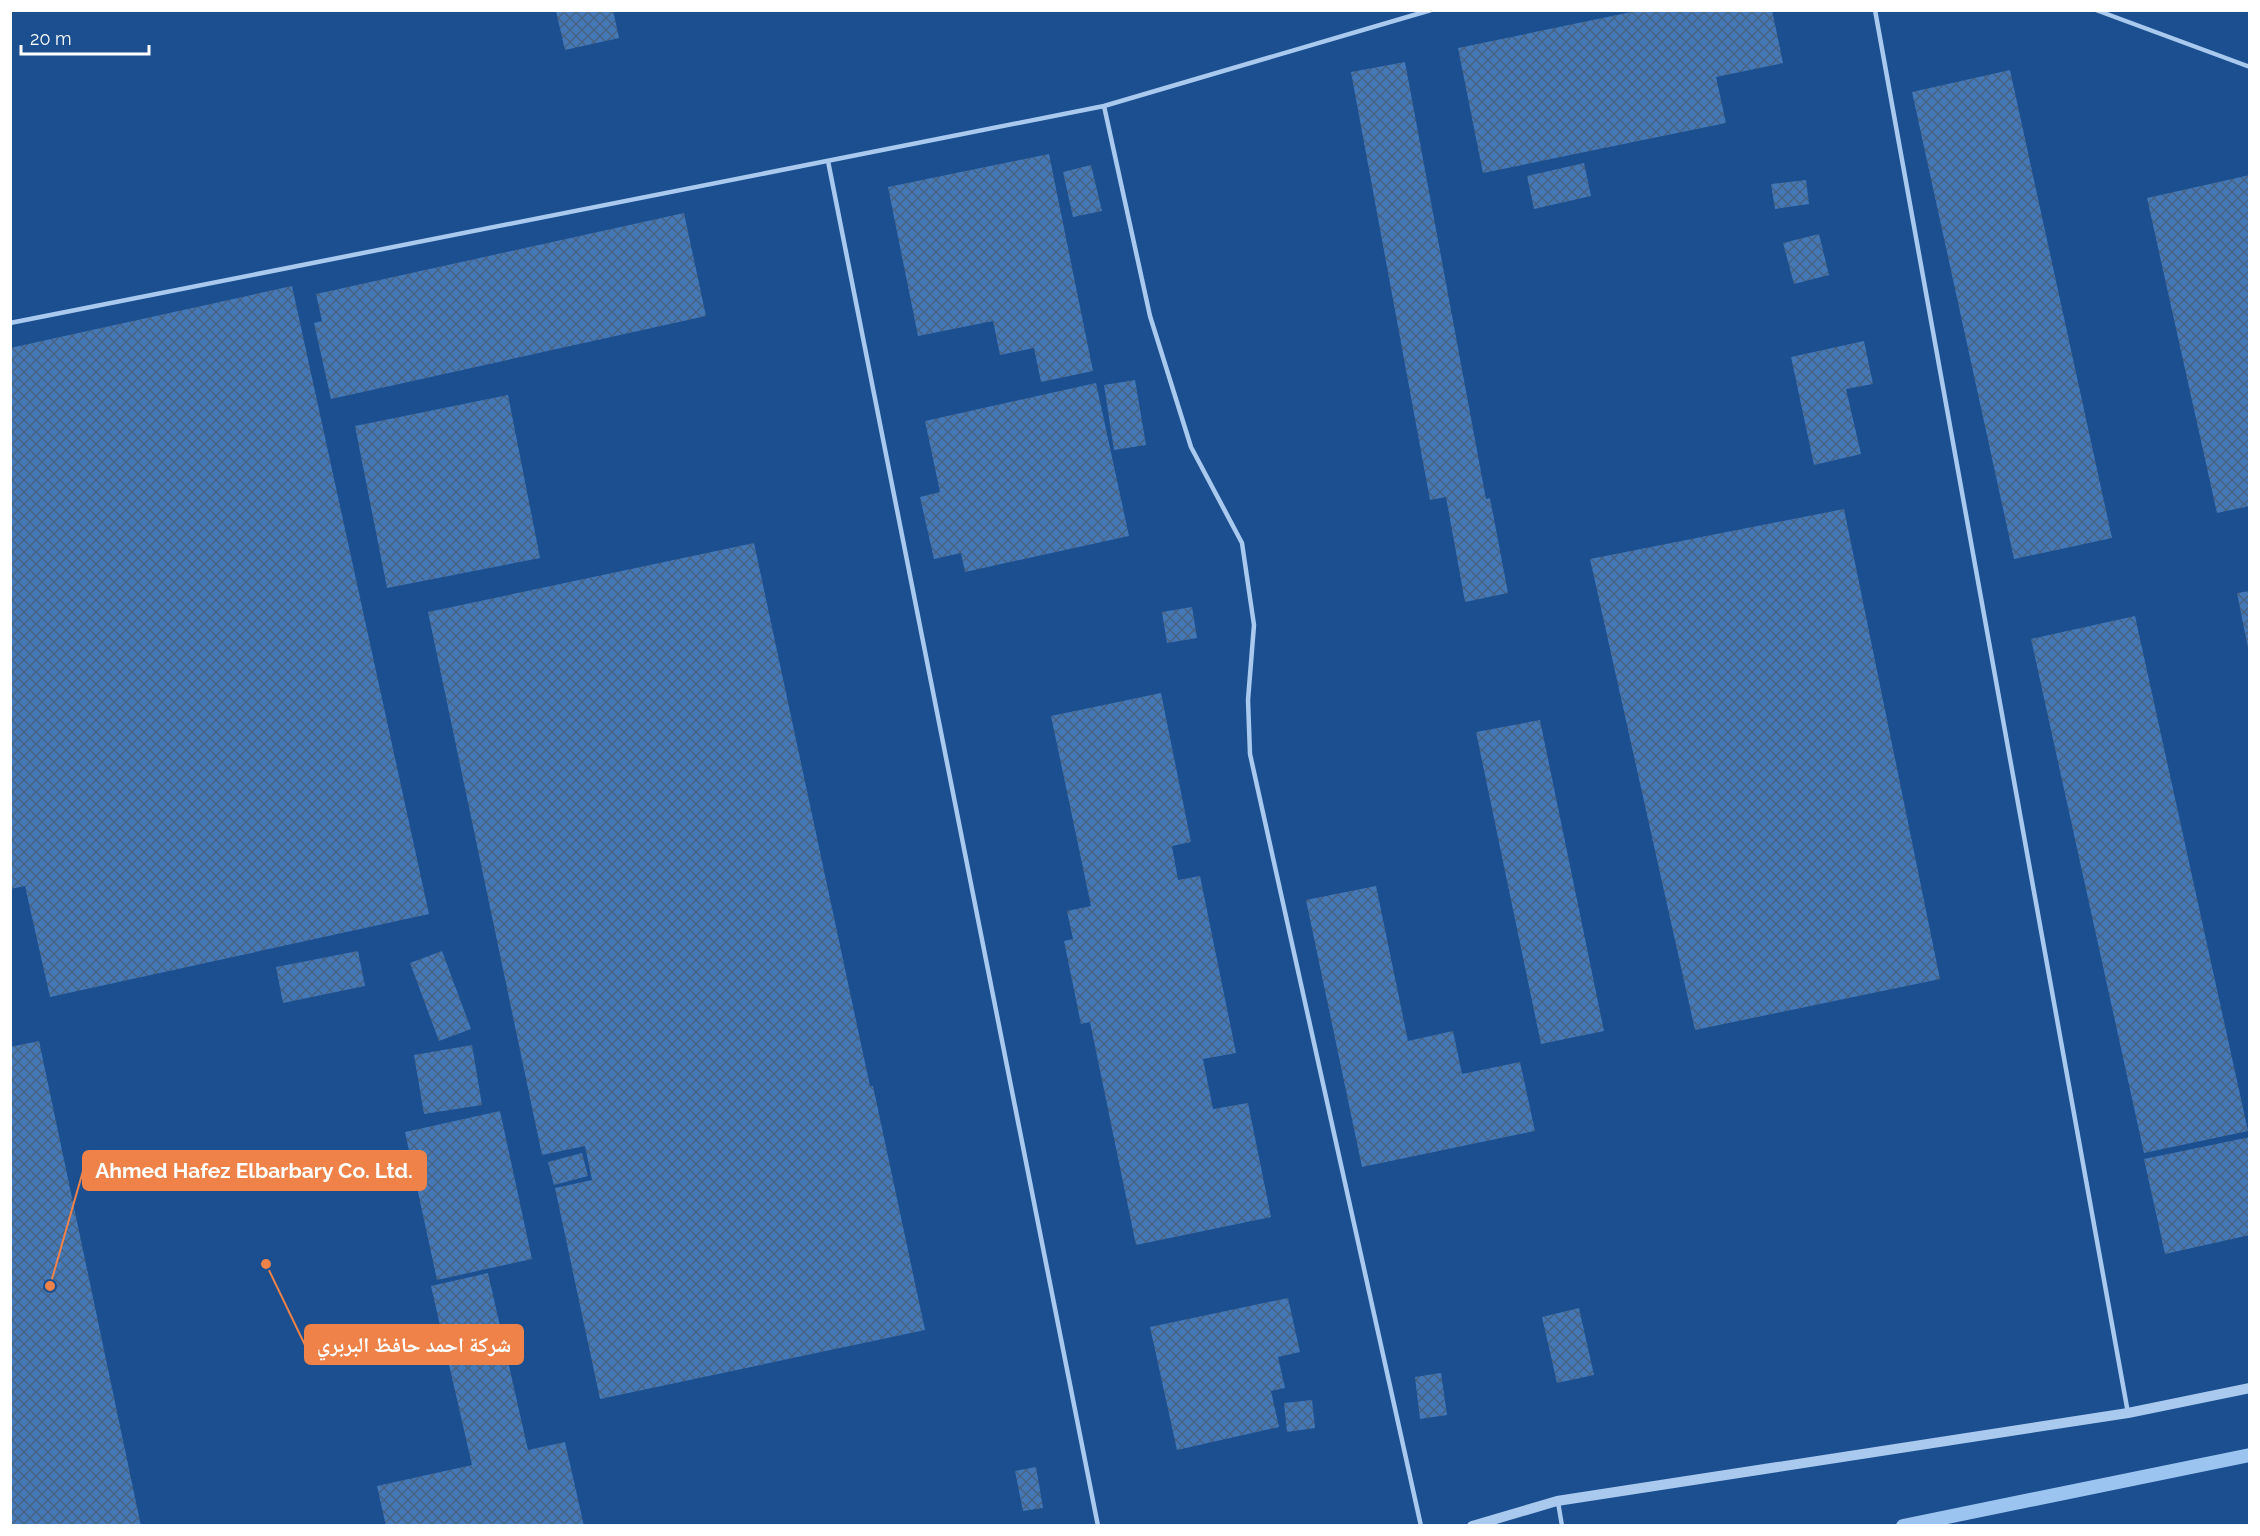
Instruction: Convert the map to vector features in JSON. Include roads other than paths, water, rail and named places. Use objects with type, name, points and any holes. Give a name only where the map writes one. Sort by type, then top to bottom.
[{"type":"street","points":[[1472,1526],[1557,1501],[2128,1413],[2250,1388]]},
{"type":"lane","points":[[10,323],[1104,106],[1431,10]]},
{"type":"lane","points":[[1875,10],[2128,1413]]},
{"type":"lane","points":[[2096,10],[2250,67]]},
{"type":"lane","points":[[1104,106],[1150,316],[1191,447],[1242,543],[1254,625],[1248,700],[1250,754],[1421,1526]]},
{"type":"lane","points":[[828,161],[1098,1526]]},
{"type":"lane","points":[[1557,1501],[1562,1526]]},
{"type":"waterway","points":[[1903,1526],[2250,1455]]},
{"type":"place","name":"شركة احمد حافظ البربري","points":[[266,1264]]},
{"type":"place","name":"Ahmed Hafez Elbarbary Co. Ltd.","points":[[50,1286]]}]
